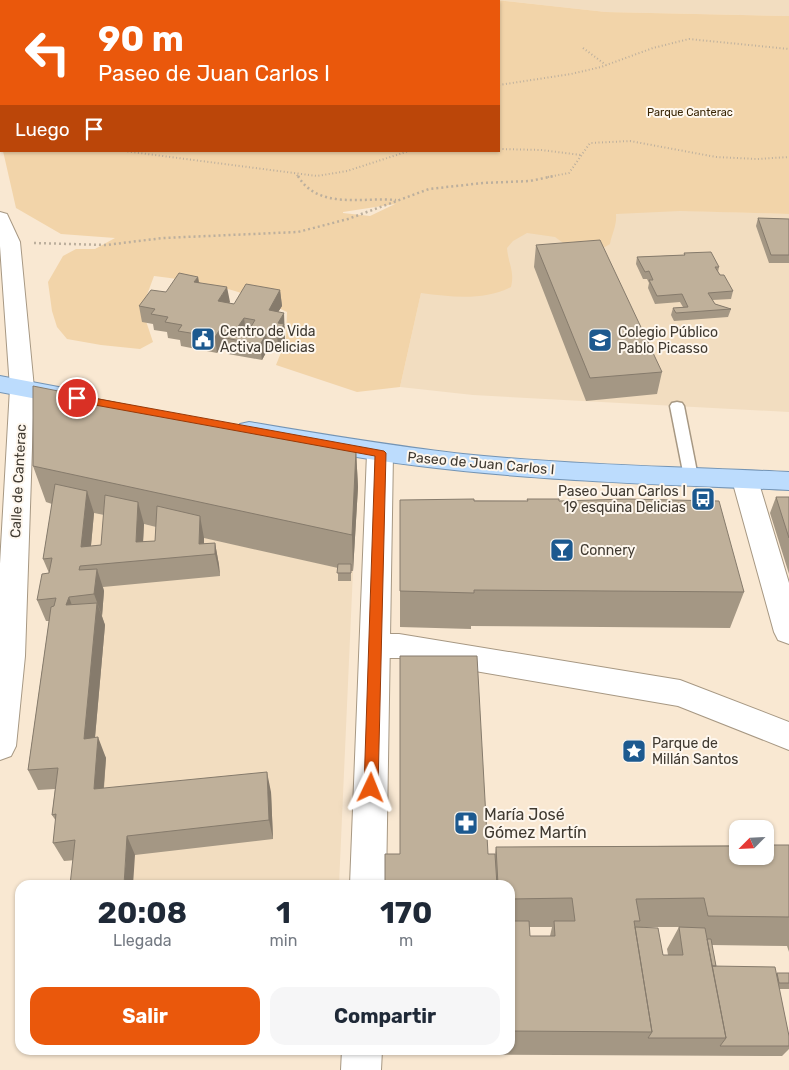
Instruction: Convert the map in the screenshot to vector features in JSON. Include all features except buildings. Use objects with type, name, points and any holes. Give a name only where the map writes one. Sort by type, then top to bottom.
[{"type":"main road","points":[[11,386],[91,401]]},
{"type":"main road","name":"Paseo de Juan Carlos I","points":[[227,426],[380,453],[465,463],[789,481]]},
{"type":"street","name":"Calle de Canterac","points":[[0,218],[10,242],[11,386],[6,617],[0,746]]},
{"type":"street","points":[[368,880],[380,453]]},
{"type":"street","points":[[745,480],[789,632]]},
{"type":"street","points":[[375,646],[399,646],[680,693],[789,736]]},
{"type":"street","points":[[361,1070],[362,1055]]},
{"type":"lane","points":[[677,406],[690,477]]},
{"type":"path","points":[[500,85],[572,74],[606,65],[653,48],[689,39],[789,49]]},
{"type":"path","points":[[583,48],[606,65]]},
{"type":"path","points":[[10,242],[106,245],[163,238],[298,232],[348,219],[429,189],[483,183],[530,181],[569,173],[590,143],[630,141],[716,157],[757,159],[789,157]]},
{"type":"path","points":[[500,149],[540,150],[581,155]]},
{"type":"path","points":[[132,152],[317,176],[347,170],[406,152]]},
{"type":"path","points":[[297,174],[299,181],[313,193],[325,199],[398,200]]},
{"type":"shaded area","points":[[500,0],[789,0],[789,16],[606,12]]},
{"type":"shaded area","name":"Colegio Público Pablo Picasso","points":[[441,203],[789,214],[789,412],[473,395],[400,387]]},
{"type":"shaded area","points":[[63,506],[353,571],[339,880],[82,880],[84,859],[64,861]]},
{"type":"green space","name":"Parque Canterac","points":[[500,0],[606,12],[789,16],[789,214],[680,211],[616,214],[610,244],[600,250],[566,245],[555,237],[527,233],[513,241],[507,248],[512,272],[511,287],[489,294],[467,297],[421,293],[400,387],[357,392],[276,365],[286,340],[287,312],[238,292],[190,281],[154,276],[144,303],[146,321],[153,342],[140,349],[67,339],[57,327],[52,311],[48,282],[63,256],[76,249],[95,249],[115,238],[61,234],[16,208],[3,152],[500,152]],"holes":[[[395,204],[370,216],[343,212]]]},
{"type":"place","name":"Centro de Vida Activa Delicias","points":[[203,339]]},
{"type":"place","name":"Colegio Público Pablo Picasso","points":[[600,340]]},
{"type":"place","name":"Paseo Juan Carlos I 19 esquina Delicias","points":[[703,499]]},
{"type":"place","name":"Connery","points":[[562,550]]},
{"type":"place","name":"Parque de Millán Santos","points":[[634,751]]},
{"type":"place","name":"María José Gómez Martín","points":[[466,823]]},
{"type":"route","points":[[77,398],[380,453],[371,788]]}]
